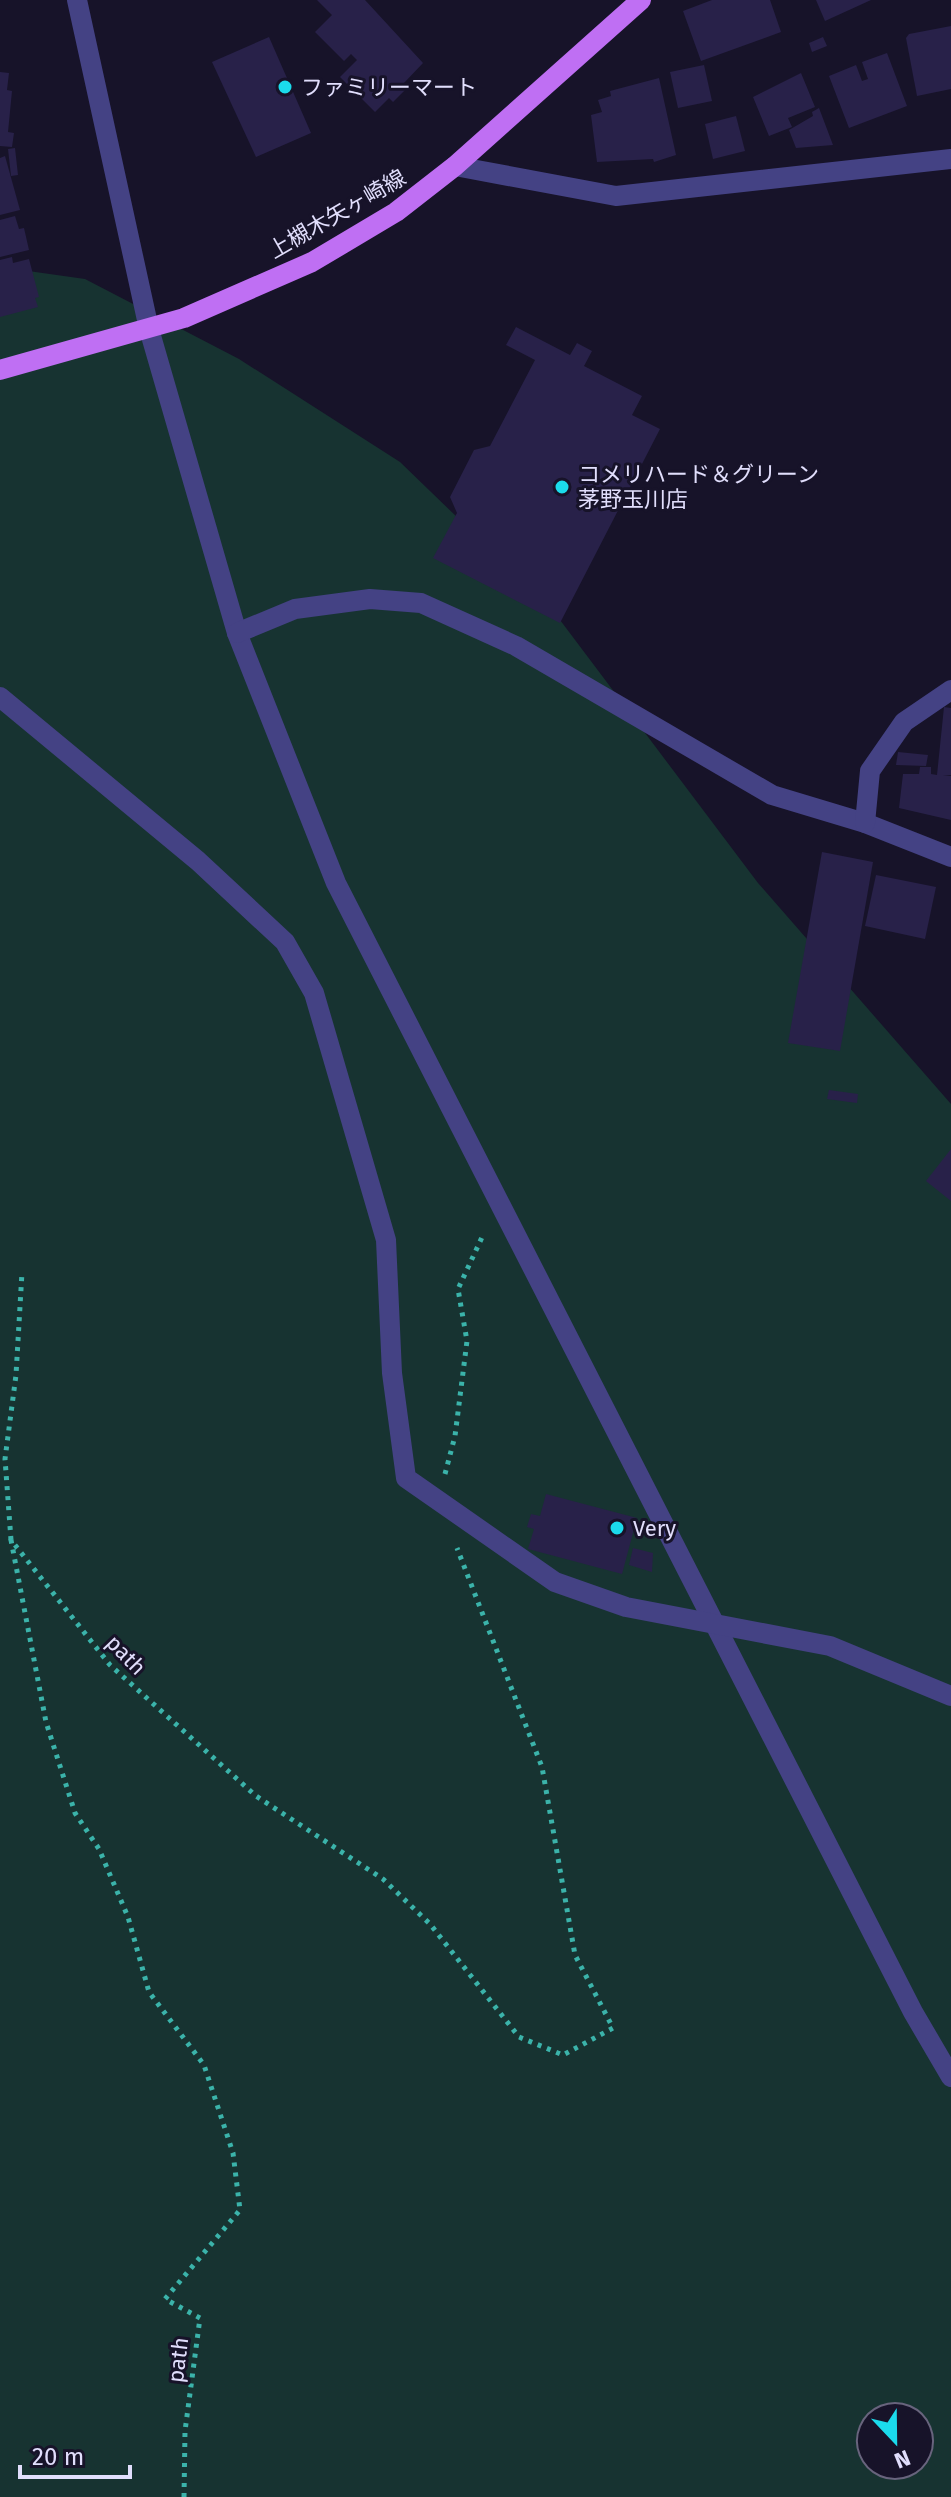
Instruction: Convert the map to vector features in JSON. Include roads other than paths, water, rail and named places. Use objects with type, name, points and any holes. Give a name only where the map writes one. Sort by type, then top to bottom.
[{"type":"main road","name":"上槻木矢ヶ崎線","points":[[0,370],[184,318],[312,262],[396,212],[455,166],[641,0]]},
{"type":"street","points":[[77,0],[149,329],[237,633],[336,883],[913,2012],[951,2077]]},
{"type":"street","points":[[455,166],[616,196],[951,159]]},
{"type":"street","points":[[237,633],[295,609],[370,599],[421,603],[516,646],[772,795],[865,823],[951,857]]},
{"type":"street","points":[[865,823],[870,771],[904,722],[951,690]]},
{"type":"street","points":[[0,697],[198,861],[285,942],[314,993],[386,1240],[392,1373],[406,1478],[555,1582],[626,1607],[830,1646],[951,1696]]},
{"type":"place","name":"ファミリーマート","points":[[285,87]]},
{"type":"place","name":"コメリハード＆グリーン 茅野玉川店","points":[[562,487]]},
{"type":"place","name":"Very","points":[[617,1528]]}]
